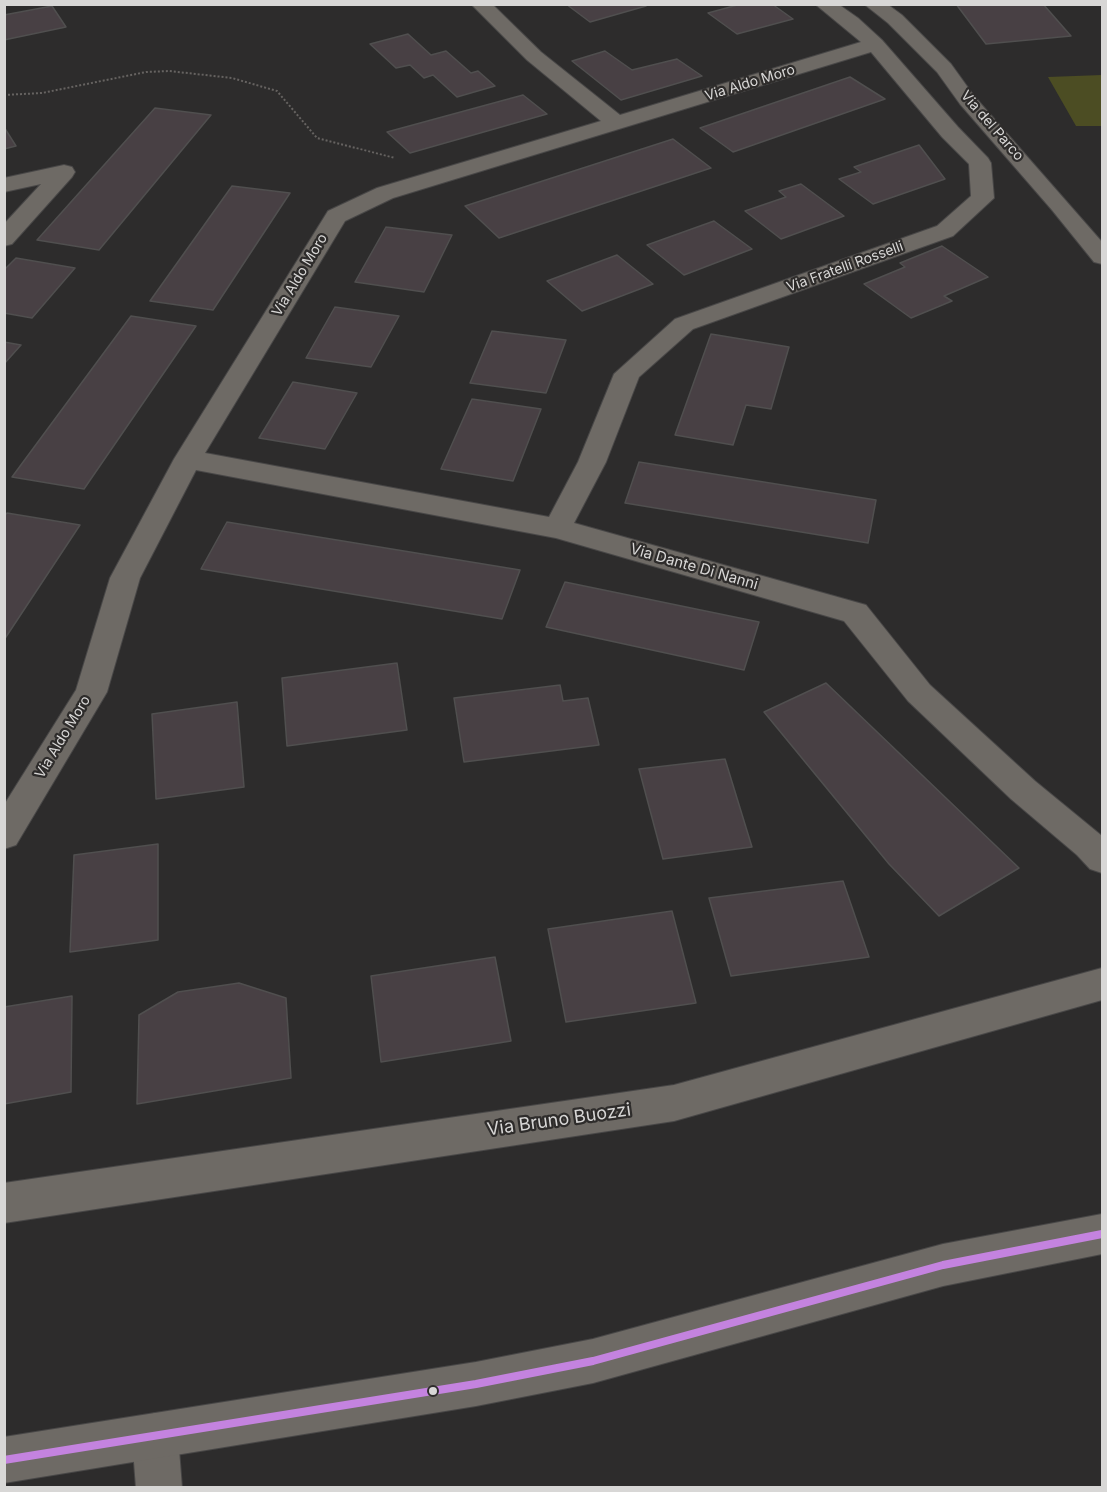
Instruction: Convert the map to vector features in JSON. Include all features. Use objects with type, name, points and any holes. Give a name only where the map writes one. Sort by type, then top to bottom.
[{"type":"street","points":[[480,4],[534,56],[617,123]]},
{"type":"street","name":"Via Fratelli Rosselli","points":[[557,528],[592,462],[627,374],[684,324],[945,231],[983,198],[980,163],[950,132],[875,44],[851,22],[824,4]]},
{"type":"street","name":"Via del Parco","points":[[873,4],[895,19],[944,68],[967,100],[1060,205],[1102,257]]},
{"type":"street","name":"Via Aldo Moro","points":[[4,835],[90,692],[125,578],[188,459],[336,216],[385,193],[875,44]]},
{"type":"street","points":[[4,186],[64,172],[4,239]]},
{"type":"street","name":"Via Dante Di Nanni","points":[[188,459],[557,528],[855,613],[919,693],[1023,790],[1089,845],[1102,859]]},
{"type":"street","name":"Via Bruno Buozzi","points":[[4,1203],[674,1103],[1102,984]]},
{"type":"street","points":[[4,1460],[476,1384],[592,1361],[943,1265],[1102,1234]]},
{"type":"street","points":[[155,1436],[159,1488]]},
{"type":"path","points":[[4,96],[42,93],[146,72],[169,71],[232,78],[276,91],[287,100],[307,129],[317,138],[449,174]]},
{"type":"shaded area","points":[[1102,75],[1102,126],[1076,126],[1048,77]]},
{"type":"building","points":[[566,4],[645,4],[646,6],[590,22]]},
{"type":"building","points":[[741,4],[772,4],[793,19],[737,34],[708,13]]},
{"type":"building","points":[[956,4],[1043,4],[1071,36],[986,44]]},
{"type":"building","points":[[52,6],[66,27],[4,40],[4,15]]},
{"type":"building","points":[[408,34],[431,55],[446,51],[471,73],[478,71],[495,86],[457,97],[433,75],[424,78],[410,65],[396,68],[370,44]]},
{"type":"building","points":[[605,51],[632,70],[677,59],[702,76],[621,100],[572,61]]},
{"type":"building","points":[[850,77],[885,99],[733,152],[700,128]]},
{"type":"building","points":[[523,95],[547,114],[410,153],[387,132]]},
{"type":"building","points":[[155,108],[211,115],[99,250],[37,240]]},
{"type":"building","points":[[4,127],[16,146],[4,149]]},
{"type":"building","points":[[673,139],[711,168],[499,238],[465,206]]},
{"type":"building","points":[[919,145],[945,179],[873,204],[839,179],[861,172],[854,167]]},
{"type":"building","points":[[801,184],[844,216],[781,239],[745,211],[786,197],[779,191]]},
{"type":"building","points":[[232,186],[290,193],[213,310],[150,301]]},
{"type":"building","points":[[714,221],[752,249],[684,275],[647,245]]},
{"type":"building","points":[[386,227],[452,235],[424,292],[355,282]]},
{"type":"building","points":[[942,246],[988,277],[944,296],[952,301],[911,318],[864,284],[905,267],[900,263]]},
{"type":"building","points":[[617,255],[653,284],[582,311],[547,281]]},
{"type":"building","points":[[16,258],[75,268],[32,318],[4,313],[4,270]]},
{"type":"building","points":[[335,307],[399,316],[371,367],[306,358]]},
{"type":"building","points":[[131,316],[196,326],[84,489],[12,477]]},
{"type":"building","points":[[492,331],[566,340],[546,393],[470,383]]},
{"type":"building","points":[[711,334],[789,347],[771,409],[746,405],[733,445],[675,435]]},
{"type":"building","points":[[4,342],[21,345],[4,364]]},
{"type":"building","points":[[293,382],[357,393],[325,449],[259,438]]},
{"type":"building","points":[[472,399],[541,409],[513,481],[441,469]]},
{"type":"building","points":[[639,462],[876,500],[868,543],[625,503]]},
{"type":"building","points":[[7,513],[80,525],[4,640],[4,516]]},
{"type":"building","points":[[227,522],[520,570],[502,619],[201,569]]},
{"type":"building","points":[[565,582],[759,622],[744,670],[546,627]]},
{"type":"building","points":[[397,663],[407,730],[287,746],[282,678]]},
{"type":"building","points":[[826,683],[1019,868],[939,916],[889,864],[764,712]]},
{"type":"building","points":[[560,685],[563,701],[588,698],[599,745],[464,762],[454,698]]},
{"type":"building","points":[[237,702],[244,787],[156,799],[152,714]]},
{"type":"building","points":[[725,759],[752,847],[663,859],[639,769]]},
{"type":"building","points":[[158,844],[158,940],[70,952],[74,855]]},
{"type":"building","points":[[843,881],[869,957],[731,976],[709,898]]},
{"type":"building","points":[[672,911],[696,1003],[566,1022],[548,929]]},
{"type":"building","points":[[495,957],[511,1041],[381,1062],[371,976]]},
{"type":"building","points":[[239,983],[286,998],[291,1078],[137,1104],[139,1015],[178,992]]},
{"type":"building","points":[[72,996],[71,1092],[4,1104],[4,1007]]},
{"type":"transit line","points":[[4,1460],[476,1384],[593,1361],[943,1265],[1102,1234]]}]
